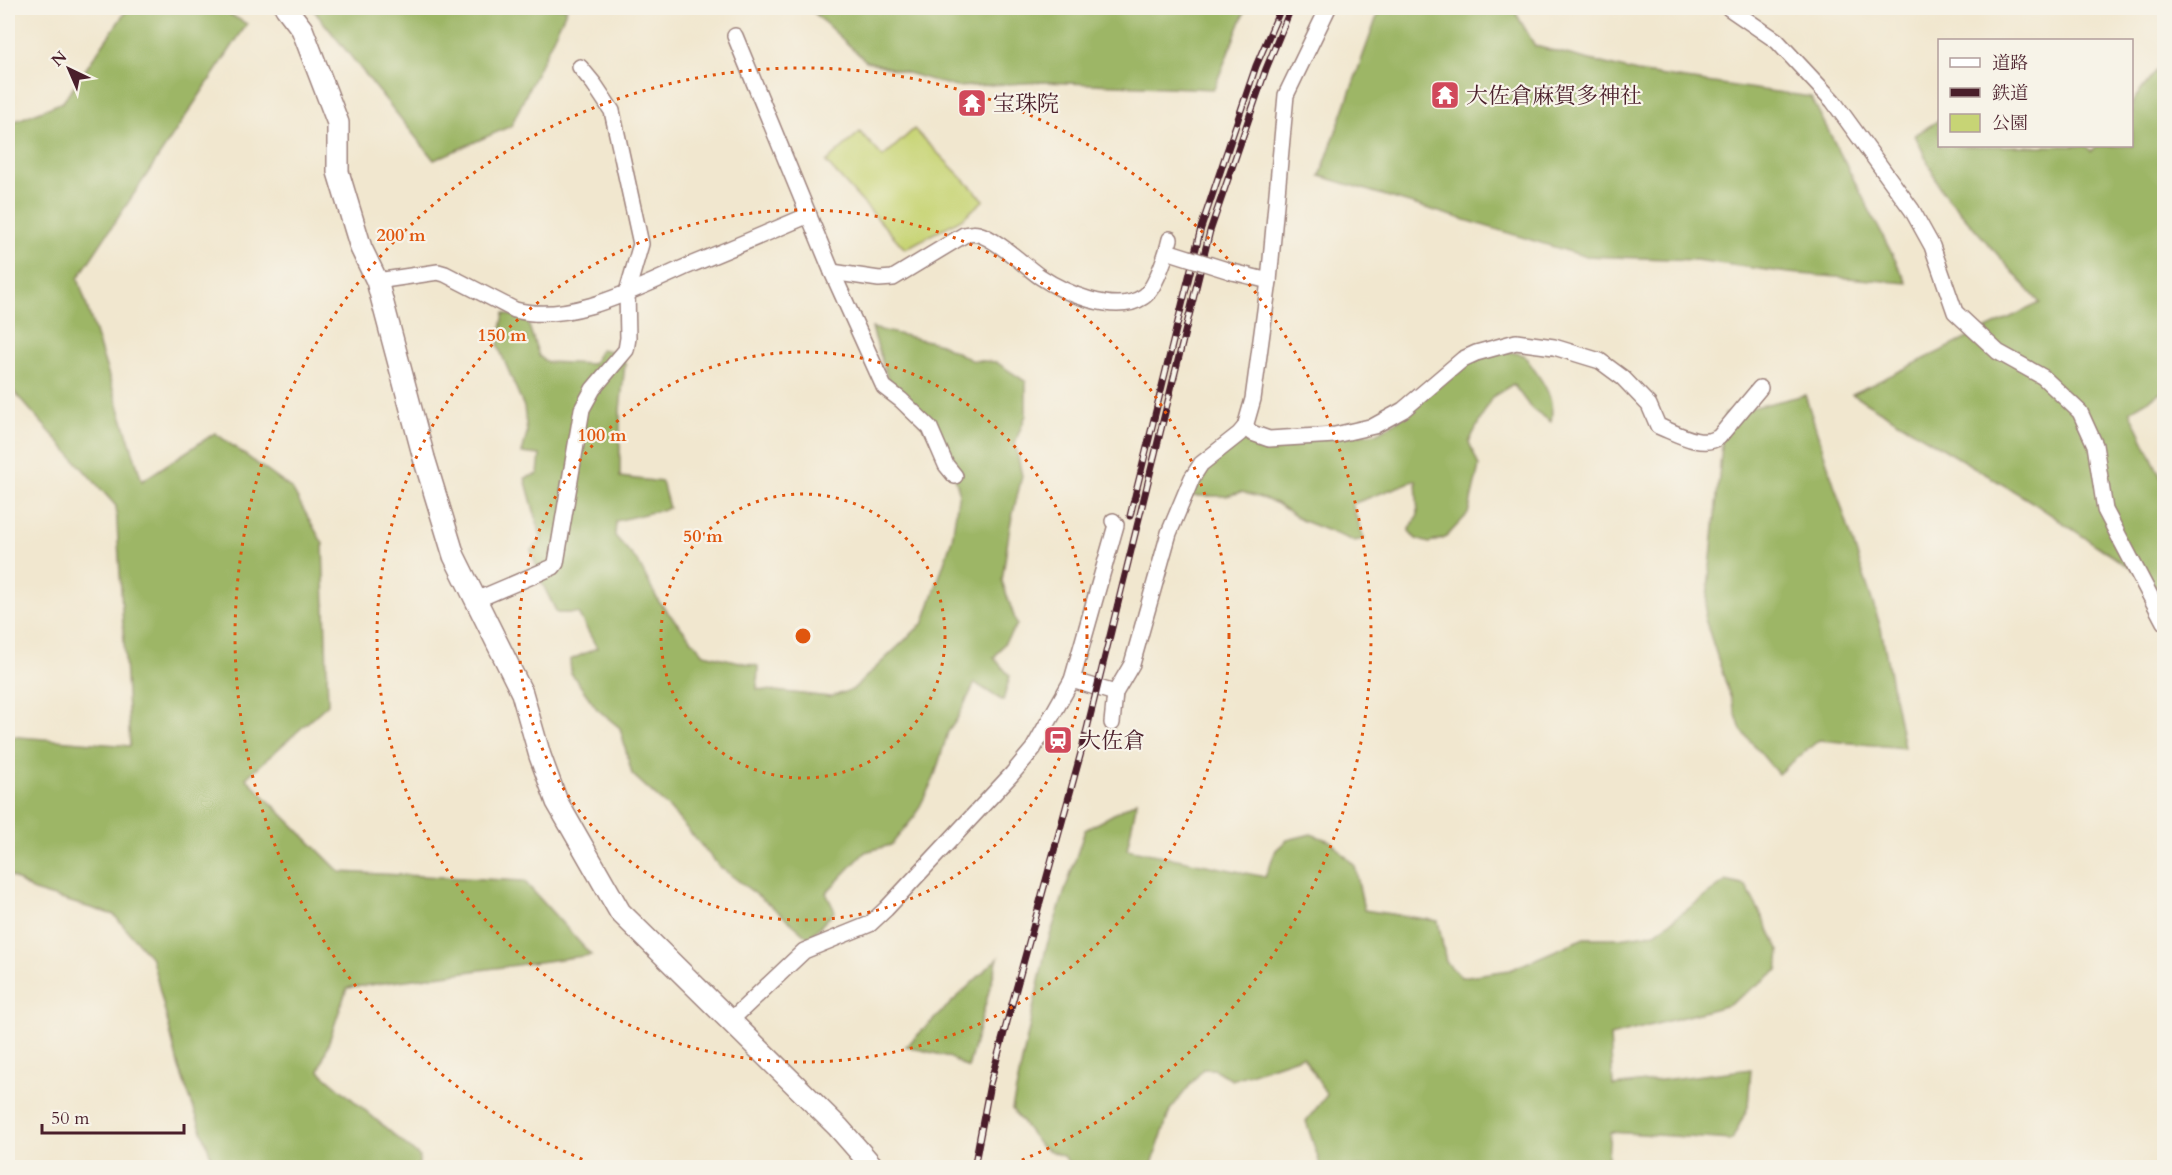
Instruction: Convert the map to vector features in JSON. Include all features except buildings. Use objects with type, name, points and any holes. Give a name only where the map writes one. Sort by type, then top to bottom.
[{"type":"street","points":[[286,8],[302,28],[338,123],[338,172],[361,248],[377,281],[424,458],[454,556],[522,693],[540,756],[557,802],[620,912],[838,1127],[874,1167]]},
{"type":"street","points":[[1112,723],[1115,693],[1132,664],[1169,533],[1192,478],[1201,464],[1245,427],[1253,399],[1269,281],[1286,94],[1328,8]]},
{"type":"street","points":[[1729,8],[1777,40],[1833,101],[1912,210],[1932,246],[1955,312],[1998,352],[2043,377],[2080,412],[2095,445],[2105,510],[2164,622]]},
{"type":"street","points":[[735,36],[832,272],[884,387],[930,428],[946,465],[955,476]]},
{"type":"street","points":[[476,600],[553,567],[556,563],[582,409],[593,389],[626,350],[627,292],[642,244],[612,111],[580,67]]},
{"type":"street","points":[[377,281],[438,272],[515,310],[559,313],[627,292],[809,215]]},
{"type":"street","points":[[832,272],[879,279],[893,278],[964,235],[978,234],[1054,285],[1078,296],[1104,303],[1117,304],[1144,297],[1150,290],[1170,248],[1233,272],[1269,281]]},
{"type":"street","points":[[1245,427],[1252,433],[1269,438],[1335,435],[1374,426],[1403,410],[1463,359],[1516,342],[1554,346],[1599,361],[1623,378],[1649,405],[1658,426],[1703,443],[1714,441],[1719,437],[1761,388]]},
{"type":"street","points":[[730,1020],[804,951],[870,924],[1033,749],[1072,680],[1116,525],[1113,521]]},
{"type":"street","points":[[1072,680],[1115,693]]},
{"type":"green space","points":[[128,8],[219,8],[247,24],[78,278],[142,481],[215,433],[292,489],[323,544],[328,704],[246,778],[340,872],[524,881],[591,955],[347,988],[319,1071],[420,1157],[418,1167],[215,1167],[179,1068],[152,959],[114,915],[34,891],[8,874],[8,736],[130,746],[116,506],[8,385],[8,124],[63,102]]},
{"type":"green space","points":[[312,8],[567,9],[511,126],[434,160]]},
{"type":"green space","points":[[809,8],[1246,8],[1214,89],[1042,82],[956,87],[866,61]]},
{"type":"green space","points":[[1380,8],[1513,8],[1535,46],[1637,72],[1811,97],[1907,283],[1788,273],[1696,260],[1584,256],[1320,176]]},
{"type":"green space","points":[[2164,61],[2164,391],[2130,411],[2164,484],[2164,591],[2032,502],[1852,394],[2040,303],[1941,190],[1915,135],[1938,121],[1938,147],[2087,147],[2091,151],[2095,147],[2133,147],[2133,101]]},
{"type":"green space","points":[[914,129],[984,200],[963,218],[905,249],[826,162],[860,132],[883,157]]},
{"type":"green space","points":[[504,313],[527,320],[539,356],[547,362],[593,364],[601,349],[620,353],[625,364],[620,410],[620,477],[662,482],[669,508],[616,521],[615,536],[638,562],[659,602],[704,654],[758,666],[757,689],[830,697],[852,690],[924,622],[952,539],[959,491],[950,460],[889,384],[872,328],[941,344],[971,360],[996,362],[1026,382],[1026,415],[1015,443],[1022,476],[1010,526],[1002,581],[1017,625],[994,658],[1010,676],[1003,701],[975,683],[948,732],[934,778],[915,816],[891,845],[865,852],[826,893],[835,911],[809,938],[719,866],[670,809],[632,774],[620,728],[597,709],[571,673],[570,660],[597,648],[578,613],[557,613],[541,581],[531,550],[542,540],[525,478],[538,474],[540,455],[522,453],[527,433],[524,407],[498,346]]},
{"type":"green space","points":[[1502,350],[1524,355],[1535,371],[1549,394],[1551,422],[1530,407],[1513,384],[1492,397],[1469,442],[1479,466],[1468,514],[1445,538],[1429,543],[1416,539],[1409,531],[1418,515],[1416,480],[1352,504],[1364,539],[1354,541],[1301,520],[1276,503],[1242,492],[1226,496],[1191,496],[1207,465],[1238,440],[1261,443],[1377,433],[1395,423],[1454,369]]},
{"type":"green space","points":[[1805,395],[1881,628],[1904,748],[1819,740],[1778,774],[1741,730],[1705,619],[1725,414]]},
{"type":"green space","points":[[1137,801],[1127,849],[1265,877],[1276,850],[1287,840],[1311,834],[1330,841],[1355,866],[1364,910],[1438,921],[1446,962],[1461,977],[1510,970],[1584,938],[1619,938],[1655,933],[1726,881],[1746,886],[1780,951],[1778,970],[1729,1005],[1610,1036],[1613,1086],[1751,1069],[1748,1107],[1732,1140],[1610,1132],[1607,1167],[1321,1167],[1306,1121],[1327,1095],[1303,1056],[1232,1080],[1214,1069],[1203,1069],[1170,1110],[1151,1167],[1070,1167],[1065,1157],[1041,1147],[1012,1109],[1046,948],[1085,830]]},
{"type":"green space","points":[[998,958],[968,1068],[949,1057],[906,1046]]},
{"type":"railway","points":[[1130,516],[1201,228],[1256,66],[1281,8]]},
{"type":"railway","points":[[974,1168],[990,1084],[1082,749],[1210,231],[1266,69],[1291,8]]},
{"type":"place","name":"大佐倉麻賀多神社","points":[[1445,95]]},
{"type":"place","name":"宝珠院","points":[[972,103]]},
{"type":"place","name":"大佐倉","points":[[1058,740]]}]
